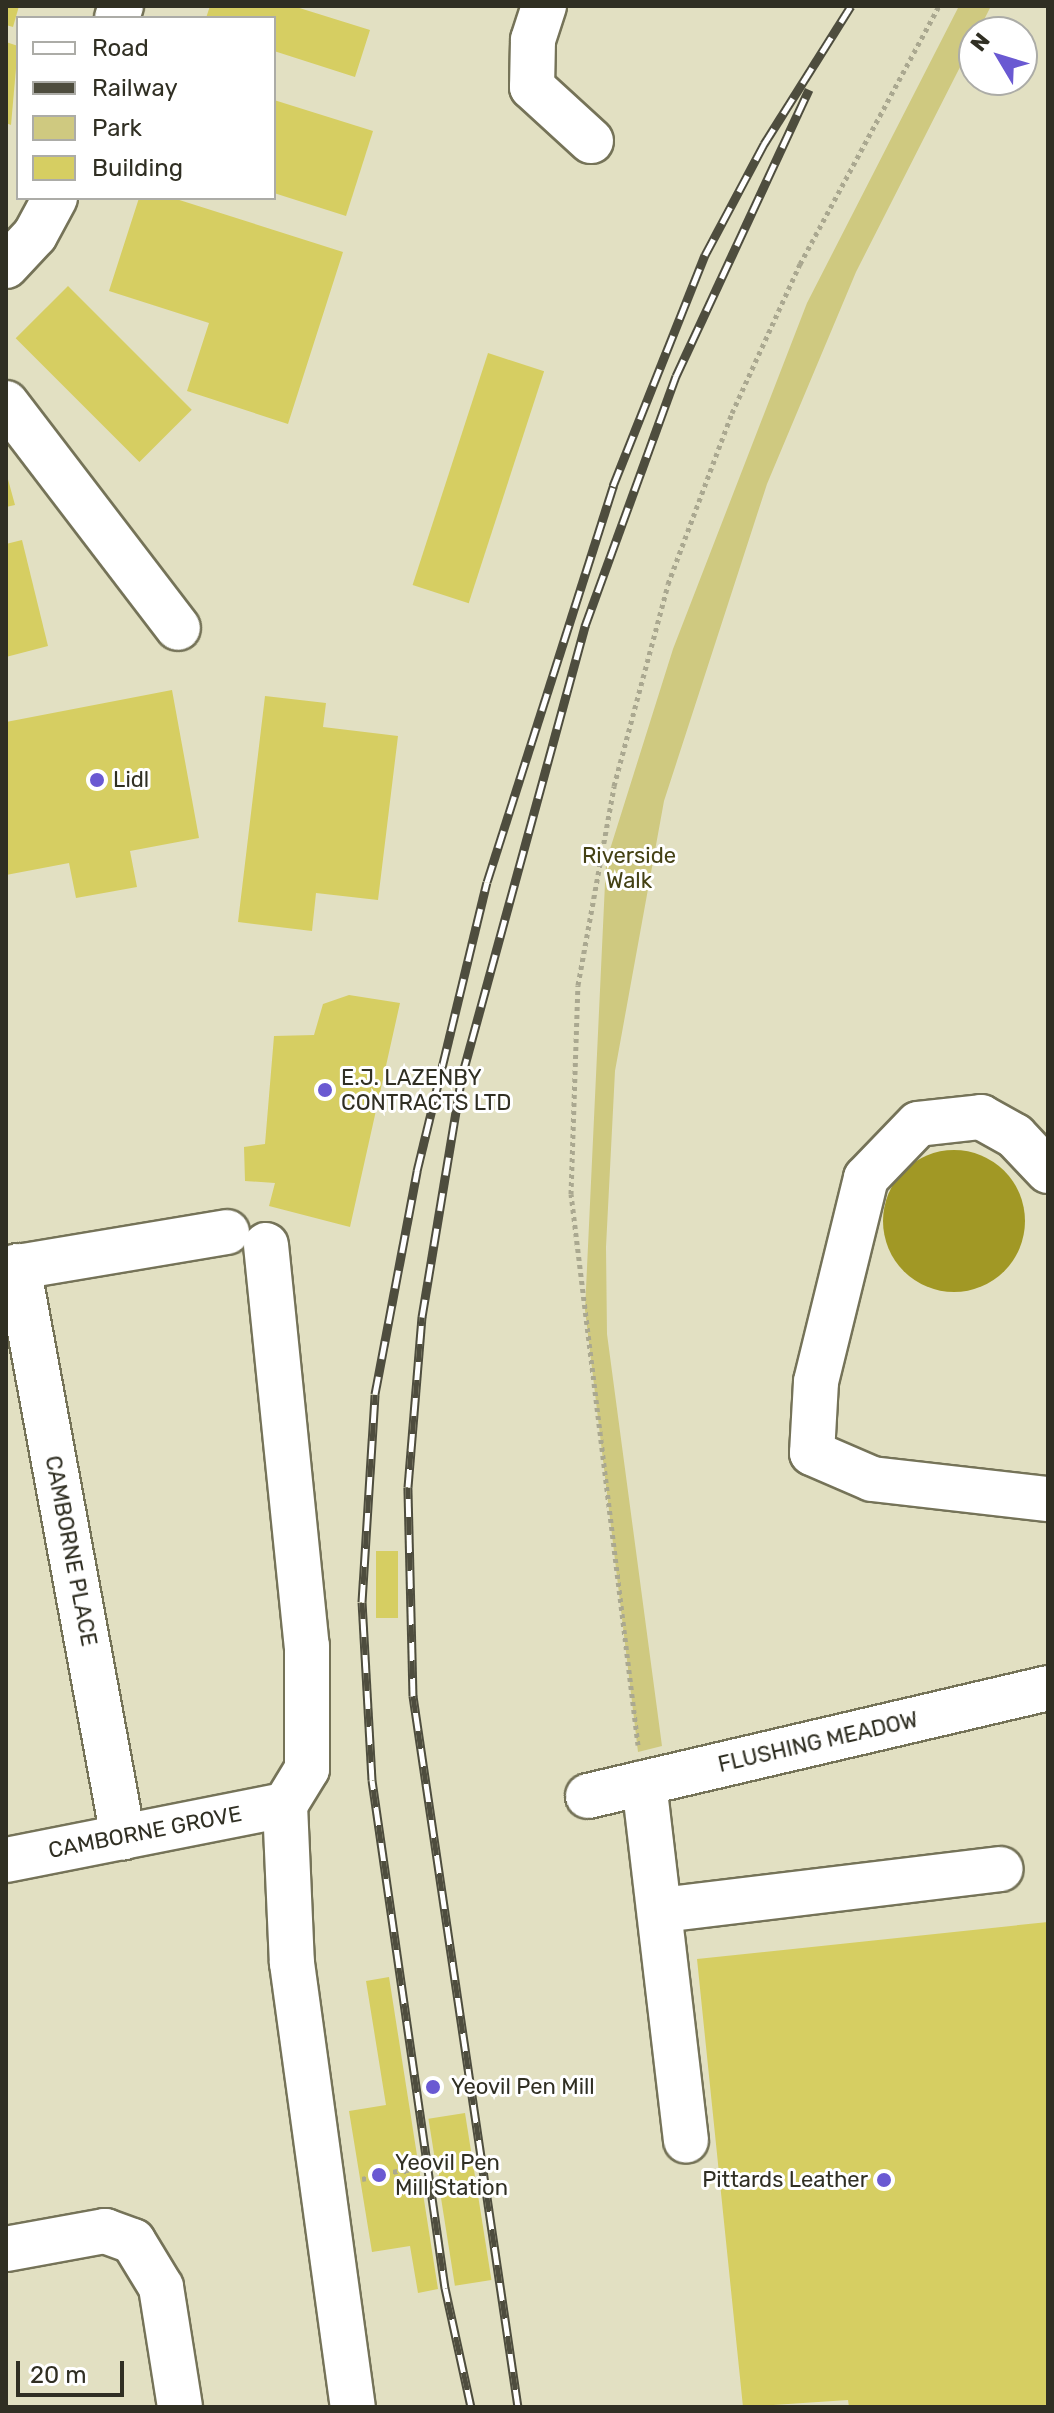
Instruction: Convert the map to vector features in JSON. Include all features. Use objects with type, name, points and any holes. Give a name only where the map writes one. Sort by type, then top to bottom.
[{"type":"street","points":[[544,6],[533,40],[532,87],[591,141]]},
{"type":"street","points":[[6,266],[35,235],[54,200]]},
{"type":"street","points":[[6,403],[178,628]]},
{"type":"street","points":[[1048,1171],[1015,1136],[981,1117],[918,1124],[866,1178],[816,1382],[812,1453],[872,1479],[1048,1499]]},
{"type":"street","points":[[12,1268],[247,1238],[307,1646],[307,1769],[285,1805],[292,1963],[353,2407]]},
{"type":"street","name":"CAMBORNE PLACE","points":[[12,1268],[123,1837]]},
{"type":"street","name":"FLUSHING MEADOW","points":[[588,1796],[1048,1688]]},
{"type":"street","points":[[644,1783],[662,1910],[686,2141]]},
{"type":"street","name":"CAMBORNE GROVE","points":[[6,1860],[285,1805]]},
{"type":"street","points":[[662,1910],[1001,1869]]},
{"type":"street","points":[[6,2249],[105,2231],[133,2241],[161,2287],[180,2407]]},
{"type":"path","points":[[644,1783],[617,1617],[571,1194],[578,985],[614,786],[668,584],[732,413],[800,264],[939,6]]},
{"type":"path","points":[[325,2186],[406,2169],[408,2188]]},
{"type":"green space","name":"Riverside Walk","points":[[959,6],[991,6],[986,16],[958,16],[958,71],[856,272],[767,484],[664,801],[615,1071],[606,1247],[607,1334],[662,1746],[638,1752],[585,1310],[606,862],[673,649],[807,303]]},
{"type":"shaded area","points":[[954,1150],[981,1156],[1004,1171],[1019,1194],[1025,1221],[1019,1248],[1004,1271],[981,1286],[954,1292],[927,1286],[904,1271],[889,1248],[883,1221],[889,1194],[904,1171],[927,1156]]},
{"type":"building","points":[[6,6],[19,6],[13,27],[6,25]]},
{"type":"building","points":[[210,6],[293,6],[370,30],[355,77],[276,52],[276,16],[207,16]]},
{"type":"building","points":[[6,42],[16,45],[16,69],[11,125],[6,123]]},
{"type":"building","points":[[276,101],[373,131],[346,216],[276,194]]},
{"type":"building","points":[[138,200],[179,200],[343,252],[288,424],[187,391],[209,323],[109,291]]},
{"type":"building","points":[[68,286],[192,410],[139,462],[16,338]]},
{"type":"building","points":[[488,353],[544,371],[469,603],[413,585]]},
{"type":"building","points":[[6,472],[15,505],[6,507]]},
{"type":"building","points":[[22,540],[48,646],[6,657],[6,544]]},
{"type":"building","name":"Lidl","points":[[172,690],[199,838],[130,851],[137,887],[76,898],[69,863],[6,875],[6,722]]},
{"type":"building","points":[[265,696],[326,703],[323,727],[398,736],[378,900],[316,893],[312,931],[238,922]]},
{"type":"building","name":"E.J. LAZENBY CONTRACTS LTD","points":[[349,995],[400,1003],[350,1227],[269,1206],[275,1183],[245,1181],[244,1147],[265,1144],[274,1036],[314,1035],[323,1004]]},
{"type":"building","points":[[376,1551],[398,1551],[398,1618],[376,1618]]},
{"type":"building","name":"Pittards Leather","points":[[1048,1922],[1048,2407],[849,2407],[848,2400],[743,2407],[697,1959]]},
{"type":"building","points":[[389,1977],[438,2289],[418,2293],[410,2246],[372,2252],[349,2111],[386,2105],[366,1981]]},
{"type":"building","points":[[465,2113],[491,2280],[455,2286],[428,2119]]},
{"type":"railway","points":[[471,2407],[445,2288],[372,1780],[362,1602],[375,1394],[417,1171],[487,882],[613,486],[705,255],[764,144],[851,6]]},
{"type":"railway","points":[[518,2407],[413,1696],[408,1487],[422,1317],[462,1076],[585,626],[676,376],[809,89]]},
{"type":"place","name":"Lidl","points":[[97,780]]},
{"type":"place","name":"E.J. LAZENBY CONTRACTS LTD","points":[[325,1090]]},
{"type":"place","name":"Yeovil Pen Mill","points":[[433,2087]]},
{"type":"place","name":"Yeovil Pen Mill Station","points":[[379,2175]]},
{"type":"place","name":"Pittards Leather","points":[[884,2180]]}]
